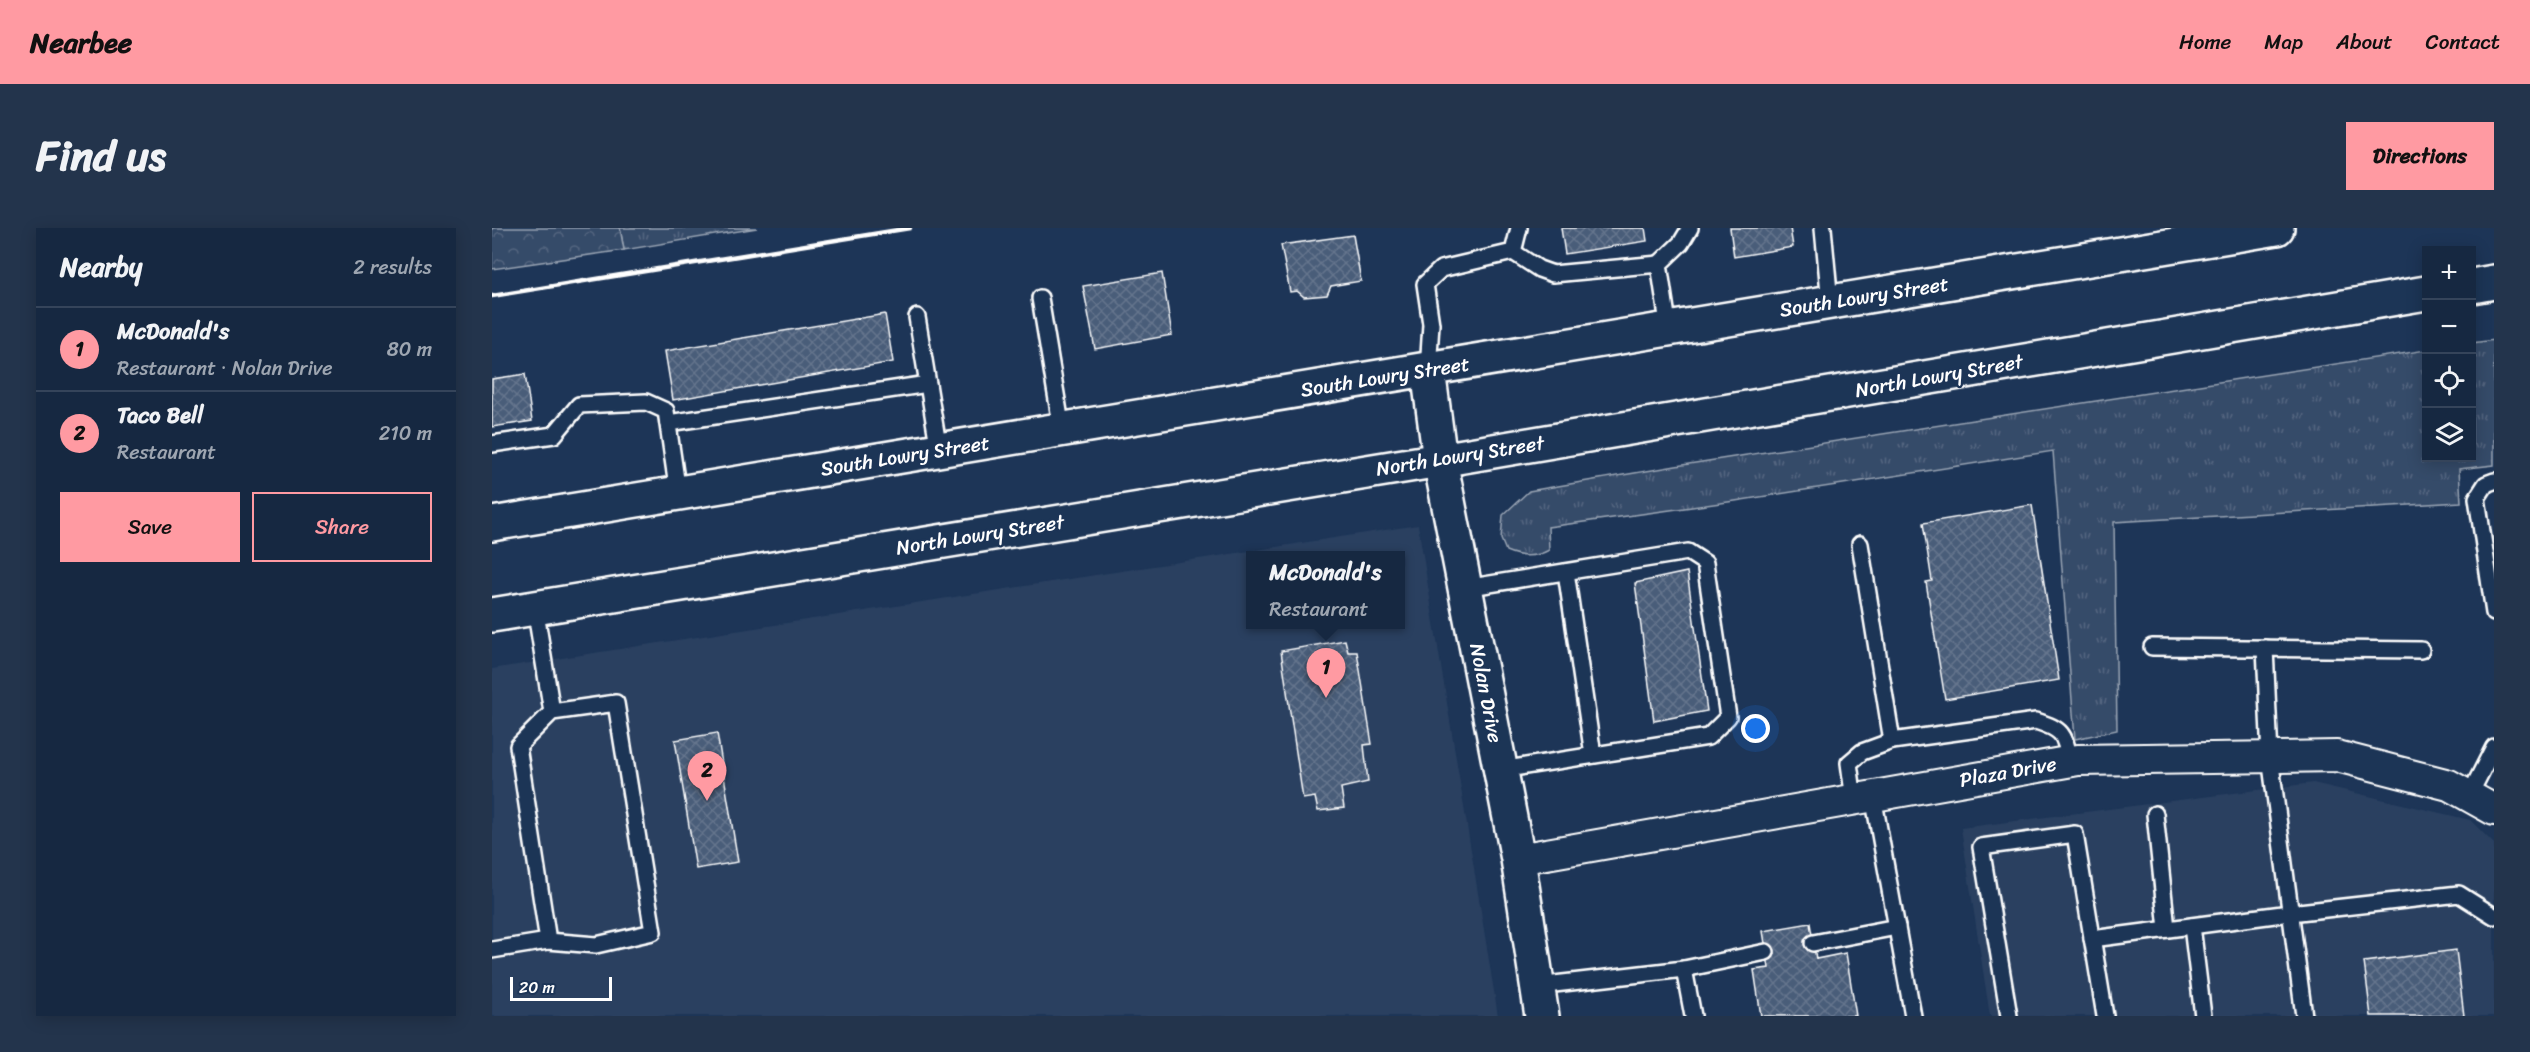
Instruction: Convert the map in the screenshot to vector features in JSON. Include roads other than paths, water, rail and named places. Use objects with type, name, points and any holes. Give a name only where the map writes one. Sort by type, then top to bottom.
[{"type":"main road","name":"South Lowry Street","points":[[492,524],[2277,228]]},
{"type":"main road","points":[[2476,285],[2494,282]]},
{"type":"main road","name":"North Lowry Street","points":[[492,615],[1440,460],[2422,294]]},
{"type":"main road","name":"Nolan Drive","points":[[1428,370],[1440,460],[1518,859],[1539,1001]]},
{"type":"street","name":"Plaza Drive","points":[[1518,859],[2070,761],[2337,756],[2449,785],[2482,803]]},
{"type":"lane","points":[[1513,252],[1519,228]]},
{"type":"lane","points":[[1428,370],[1431,324],[1425,284],[1441,269],[1513,252],[1539,269],[1553,274],[1659,264],[1681,243],[1690,228]]},
{"type":"lane","points":[[1823,228],[1830,303]]},
{"type":"lane","points":[[1659,264],[1669,330]]},
{"type":"lane","points":[[1040,298],[1062,430]]},
{"type":"lane","points":[[917,317],[939,451]]},
{"type":"lane","points":[[668,423],[928,384]]},
{"type":"lane","points":[[492,444],[554,435],[579,405],[646,402],[666,411],[678,494]]},
{"type":"lane","points":[[2494,481],[2486,484],[2477,498],[2494,613]]},
{"type":"lane","points":[[1860,544],[1892,741]]},
{"type":"lane","points":[[1466,588],[1688,552],[1705,563],[1728,717],[1708,737],[1501,770]]},
{"type":"lane","points":[[1566,572],[1593,755]]},
{"type":"lane","points":[[535,608],[552,712]]},
{"type":"lane","points":[[2152,647],[2421,650]]},
{"type":"lane","points":[[2265,648],[2270,757],[2304,1016]]},
{"type":"lane","points":[[492,950],[548,941],[596,945],[653,932],[616,703],[552,712],[518,746],[548,941]]},
{"type":"lane","points":[[1913,1016],[1897,927],[1864,798],[1849,762],[1862,752],[1892,741],[2036,721],[2055,726],[2064,734],[2070,761]]},
{"type":"lane","points":[[2482,803],[2494,747]]},
{"type":"lane","points":[[2156,814],[2167,929]]},
{"type":"lane","points":[[2009,1016],[1981,847],[2075,834],[2105,1016]]},
{"type":"lane","points":[[2092,939],[2459,894],[2494,916]]},
{"type":"lane","points":[[2192,926],[2203,1016]]},
{"type":"lane","points":[[1813,944],[1897,927]]},
{"type":"lane","points":[[1539,1001],[1766,952]]},
{"type":"lane","points":[[1684,969],[1693,1016]]},
{"type":"railway","points":[[492,296],[910,228]]},
{"type":"place","name":"McDonald's","points":[[1326,698]]},
{"type":"place","name":"Taco Bell","points":[[707,801]]}]
